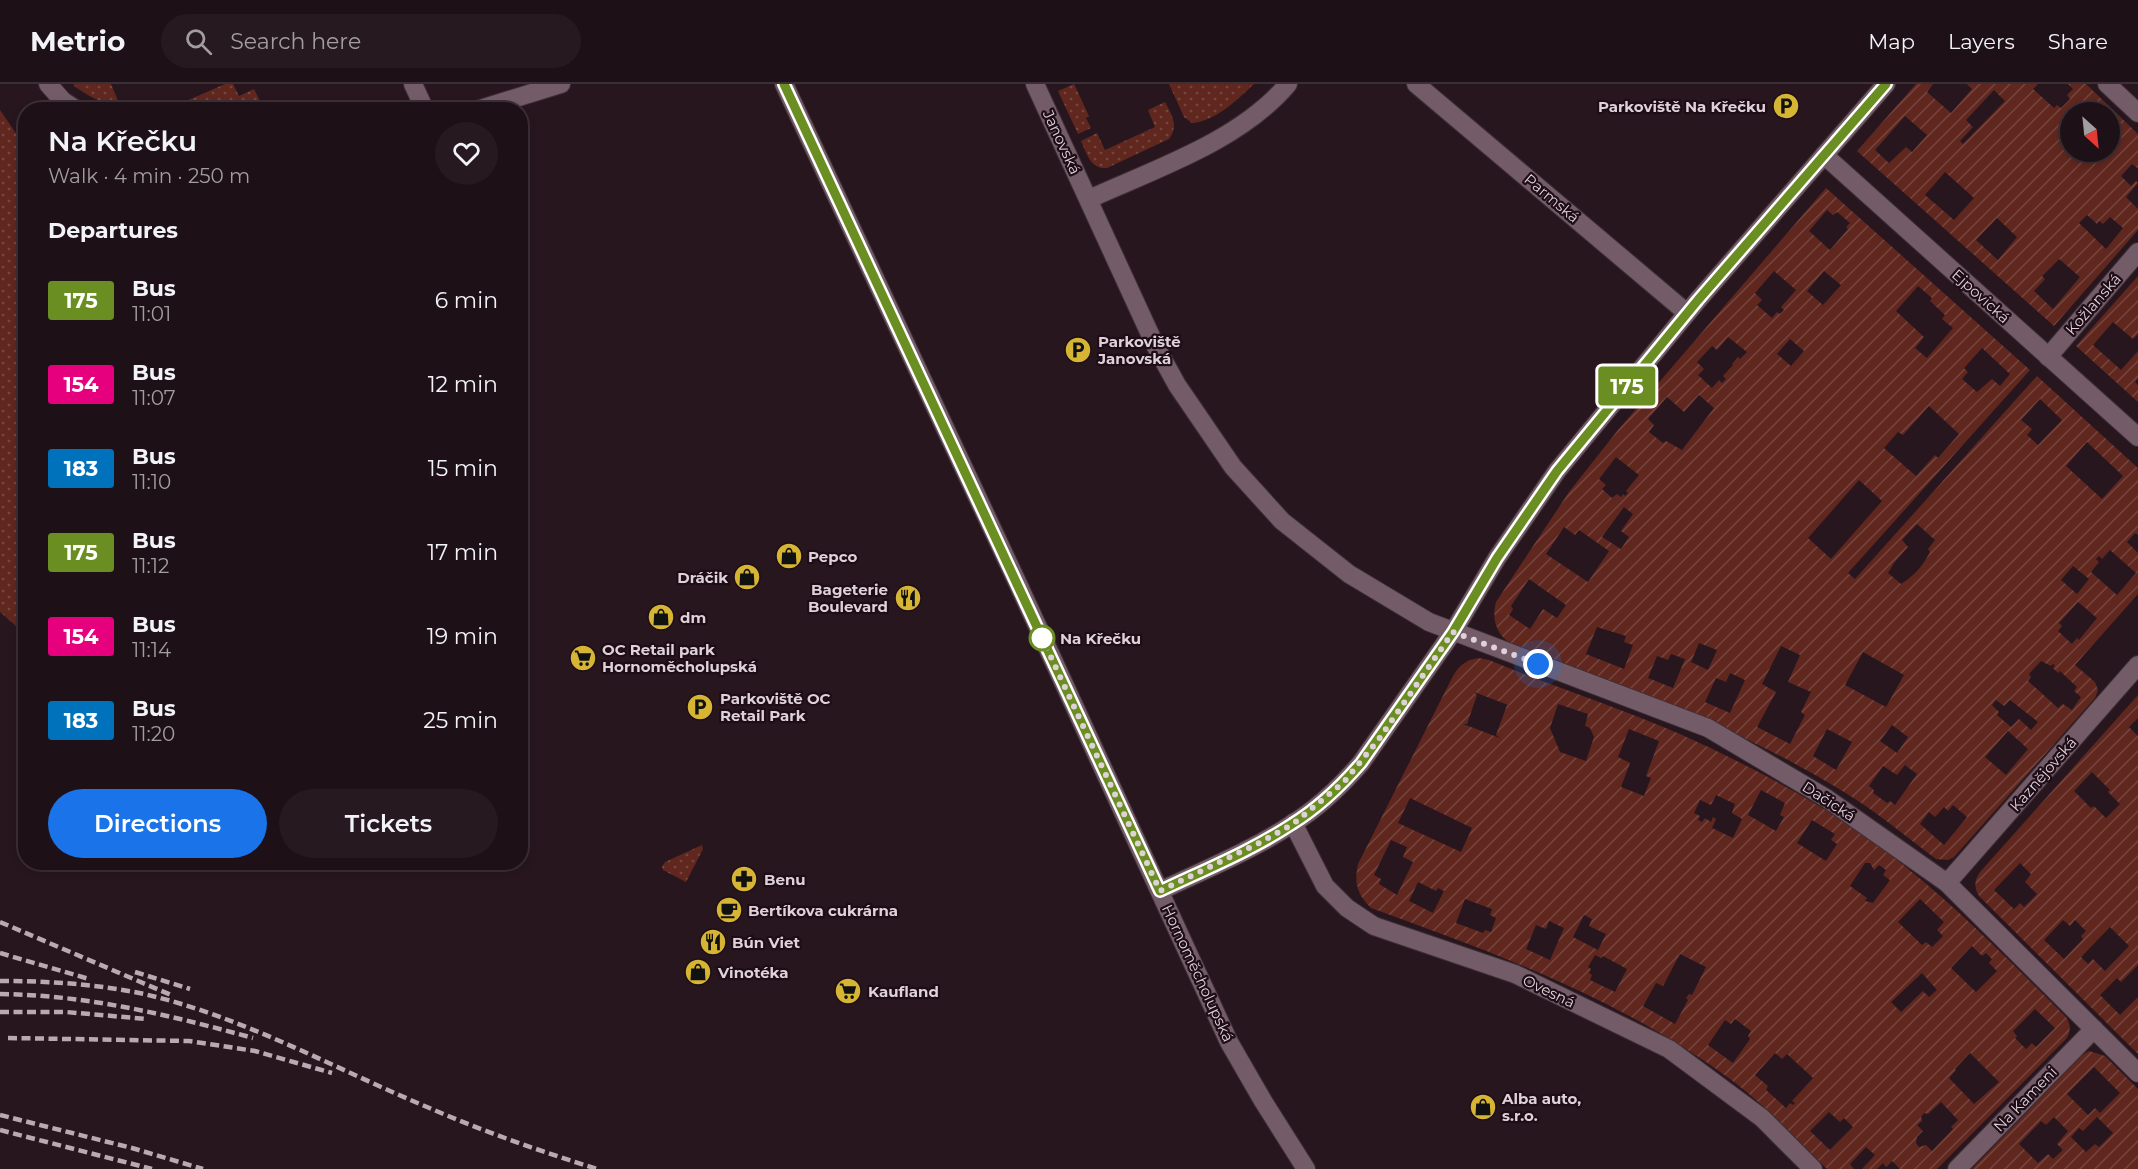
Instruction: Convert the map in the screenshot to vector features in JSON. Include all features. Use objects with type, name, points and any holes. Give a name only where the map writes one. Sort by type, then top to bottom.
[{"type":"street","points":[[48,84],[66,102]]},
{"type":"street","points":[[413,84],[422,102]]},
{"type":"street","points":[[503,102],[561,84]]},
{"type":"street","name":"Hornoměcholupská","points":[[784,84],[1229,1042],[1306,1169]]},
{"type":"street","name":"Janovská","points":[[1035,84],[1161,355],[1177,385],[1233,467],[1282,521],[1349,574],[1430,622],[1453,632]]},
{"type":"street","points":[[1089,199],[1231,132],[1276,99],[1288,84]]},
{"type":"street","name":"Parmská","points":[[1416,84],[1687,313]]},
{"type":"street","points":[[1160,891],[1293,824],[1344,782],[1361,763],[1453,632],[1497,558],[1557,471],[1687,313],[1886,84]]},
{"type":"street","points":[[2107,84],[2138,113]]},
{"type":"street","name":"Ejpovická","points":[[1824,155],[2138,437]]},
{"type":"street","name":"Kožlanská","points":[[2048,357],[2138,252]]},
{"type":"street","name":"Dačická","points":[[1453,632],[1708,728],[1826,798],[1947,883],[2138,1073]]},
{"type":"street","name":"Kaznějovská","points":[[1947,883],[2138,664]]},
{"type":"street","name":"Ovesná","points":[[1293,824],[1325,886],[1347,908],[1374,926],[1515,974],[1669,1049],[1762,1118],[1813,1169]]},
{"type":"street","name":"Na Kameni","points":[[1957,1169],[2094,1029]]},
{"type":"shaded area","points":[[111,84],[119,102],[106,102],[94,98],[73,85]]},
{"type":"shaded area","points":[[225,84],[233,84],[239,96],[254,89],[260,102],[184,102]]},
{"type":"shaded area","points":[[1074,84],[1089,116],[1086,118],[1091,128],[1078,134],[1058,91]]},
{"type":"shaded area","points":[[1169,84],[1254,84],[1218,114],[1192,123],[1184,117]]},
{"type":"shaded area","points":[[1916,84],[1933,84],[1927,92],[1951,113],[1972,89],[1967,84],[2038,84],[2033,89],[2054,108],[2057,105],[2060,107],[2060,162],[2120,162],[2120,117],[2138,134],[2138,167],[2132,164],[2121,176],[2131,186],[2136,181],[2138,183],[2126,197],[2138,209],[2138,230],[2054,326],[1857,151]],"holes":[[[1994,90],[2005,101],[1963,144],[1960,141],[1973,127],[1966,120]],[[1905,116],[1927,135],[1912,152],[1906,147],[1889,163],[1875,150]],[[1945,172],[1974,198],[1954,220],[1925,195]],[[2087,215],[2097,224],[2099,221],[2103,224],[2110,217],[2123,228],[2106,249],[2079,223]],[[1997,218],[2017,237],[1998,260],[1976,240]],[[2059,259],[2080,277],[2053,309],[2034,291],[2045,279],[2042,276]]]},
{"type":"shaded area","points":[[2068,84],[2086,84],[2105,102],[2067,102],[2070,99],[2067,95],[2073,89]]},
{"type":"shaded area","points":[[1165,102],[1174,125],[1169,139],[1107,168],[1101,168],[1090,160],[1081,141],[1097,133],[1105,150],[1155,127],[1148,110]]},
{"type":"shaded area","points":[[0,110],[18,136],[18,628],[0,612]]},
{"type":"shaded area","points":[[1826,188],[2030,370],[1848,573],[1855,579],[2037,376],[2138,468],[2138,535],[2135,533],[2127,542],[2138,553],[2138,594],[2075,665],[2095,682],[2098,690],[2095,698],[1954,857],[1948,860],[1936,859],[1856,799],[1763,747],[1637,691],[1508,642],[1496,624],[1494,613],[1496,602],[1569,492],[1618,430]],"holes":[[[1827,210],[1833,215],[1837,212],[1850,223],[1846,227],[1848,229],[1830,250],[1809,231]],[[1774,271],[1796,290],[1781,307],[1784,310],[1780,314],[1777,312],[1772,318],[1757,305],[1762,300],[1755,293]],[[1824,271],[1841,285],[1823,305],[1807,291]],[[1918,286],[1932,298],[1930,301],[1945,315],[1942,319],[1953,328],[1927,358],[1915,348],[1924,337],[1896,311]],[[1728,337],[1747,352],[1732,364],[1723,376],[1726,379],[1722,383],[1719,380],[1712,388],[1698,375],[1704,369],[1697,362],[1712,346],[1717,350]],[[1790,339],[1804,351],[1791,366],[1777,354]],[[1982,348],[2010,374],[2000,386],[1992,379],[1977,392],[1962,379],[1968,372],[1964,368]],[[1699,395],[1714,408],[1682,450],[1666,441],[1663,443],[1649,432],[1654,425],[1648,419],[1667,397],[1684,412]],[[2040,399],[2062,420],[2038,445],[2027,435],[2032,429],[2021,420]],[[1929,406],[1959,434],[1938,458],[1935,455],[1916,476],[1884,448],[1898,432],[1903,435]],[[2087,442],[2123,476],[2102,499],[2066,466]],[[1616,457],[1639,475],[1626,491],[1628,493],[1625,496],[1623,494],[1621,497],[1617,494],[1612,498],[1602,489],[1606,485],[1599,479]],[[1859,480],[1882,501],[1831,559],[1808,538]],[[1624,507],[1633,514],[1621,531],[1629,537],[1621,549],[1602,537]],[[1917,524],[1935,540],[1928,549],[1930,552],[1924,562],[1906,581],[1901,584],[1888,573],[1908,547],[1902,540]],[[1564,527],[1575,535],[1579,530],[1609,551],[1588,582],[1546,554]],[[2110,550],[2136,573],[2117,595],[2091,572],[2099,562],[2096,559],[2099,556],[2102,559]],[[2073,566],[2089,579],[2077,594],[2061,580]],[[1529,579],[1566,605],[1557,618],[1543,609],[1530,629],[1509,615],[1513,609],[1511,606]],[[2078,602],[2097,618],[2079,640],[2077,638],[2072,644],[2058,631],[2062,626],[2059,623]],[[1597,627],[1626,636],[1624,642],[1633,645],[1624,669],[1586,654]],[[1699,643],[1717,650],[1708,670],[1691,662]],[[1781,646],[1800,655],[1788,682],[1811,692],[1801,712],[1805,715],[1790,744],[1757,727],[1776,692],[1762,684]],[[1863,652],[1904,675],[1886,707],[1845,685]],[[1671,654],[1685,659],[1673,688],[1648,678],[1657,656],[1668,660]],[[2041,661],[2051,666],[2055,665],[2053,668],[2058,673],[2060,671],[2077,687],[2074,691],[2081,697],[2072,710],[2063,704],[2058,708],[2028,681],[2031,677],[2029,674]],[[1730,673],[1745,680],[1730,713],[1705,702],[1716,678],[1726,682]],[[1996,700],[2004,706],[2010,700],[2038,722],[2031,730],[2019,719],[2011,727],[1997,715],[1999,712],[1992,705]],[[1892,725],[1908,737],[1897,753],[1880,741]],[[1827,729],[1852,742],[1836,770],[1813,756]],[[2008,731],[2028,749],[2006,775],[1985,757]],[[1905,765],[1917,774],[1895,805],[1890,801],[1887,803],[1873,793],[1874,790],[1869,786],[1883,766],[1897,775]],[[1953,805],[1967,817],[1944,845],[1920,824],[1929,812],[1935,817],[1944,807],[1948,811]]]},
{"type":"shaded area","points":[[2138,276],[2138,334],[2133,339],[2113,322],[2093,345],[2121,370],[2138,351],[2138,378],[2135,382],[2138,385],[2138,402],[2076,346]]},
{"type":"shaded area","points":[[1479,658],[1680,734],[1756,771],[1829,812],[1894,857],[1982,934],[2066,1017],[2070,1028],[2066,1039],[1937,1169],[1900,1169],[1892,1161],[1886,1167],[1883,1163],[1877,1169],[1862,1169],[1875,1155],[1866,1147],[1850,1164],[1854,1169],[1827,1169],[1747,1092],[1692,1053],[1649,1027],[1604,1003],[1513,962],[1371,908],[1362,898],[1358,888],[1356,877],[1358,864],[1453,676],[1463,664]],"holes":[[[1474,692],[1511,706],[1507,705],[1496,735],[1500,738],[1463,724],[1467,724],[1477,695]],[[1558,704],[1588,714],[1585,726],[1590,728],[1594,737],[1586,761],[1560,752],[1550,728]],[[1629,729],[1659,741],[1646,776],[1651,778],[1644,796],[1621,787],[1630,763],[1618,757]],[[1761,790],[1785,803],[1780,815],[1784,817],[1776,831],[1748,815]],[[1716,795],[1735,804],[1732,813],[1742,819],[1733,838],[1712,828],[1716,819],[1713,817],[1711,822],[1705,818],[1702,822],[1698,820],[1700,816],[1694,813],[1700,800],[1711,805]],[[1410,798],[1472,828],[1461,852],[1398,823]],[[1812,820],[1835,834],[1831,840],[1837,844],[1826,861],[1797,843]],[[1391,840],[1407,847],[1403,857],[1413,862],[1397,895],[1379,884],[1381,879],[1374,875]],[[1865,863],[1870,863],[1874,870],[1879,865],[1886,870],[1883,875],[1890,880],[1873,903],[1865,901],[1867,898],[1850,886]],[[1418,882],[1436,891],[1438,888],[1444,891],[1433,913],[1409,901]],[[1465,899],[1492,909],[1490,915],[1496,918],[1491,932],[1485,930],[1483,933],[1456,923]],[[1920,899],[1944,922],[1937,930],[1943,936],[1932,947],[1926,942],[1922,945],[1898,922]],[[1584,915],[1592,919],[1589,926],[1606,934],[1598,950],[1573,937]],[[1549,921],[1564,928],[1550,960],[1526,949],[1536,925],[1546,929]],[[1972,946],[1982,956],[1986,953],[1992,959],[1989,963],[1997,971],[1976,992],[1951,968]],[[1680,954],[1706,967],[1692,995],[1689,994],[1686,998],[1688,1000],[1675,1024],[1643,1006],[1656,983],[1663,986]],[[1595,955],[1601,958],[1603,956],[1627,969],[1615,992],[1590,980],[1592,975],[1588,967]],[[1922,973],[1937,990],[1929,997],[1923,991],[1901,1012],[1891,1002]],[[2035,1009],[2055,1028],[2036,1047],[2032,1043],[2026,1049],[2015,1038],[2017,1036],[2013,1031]],[[1735,1019],[1751,1031],[1748,1036],[1750,1039],[1733,1063],[1708,1045],[1725,1020],[1731,1024]],[[1775,1053],[1782,1059],[1787,1054],[1813,1078],[1792,1101],[1795,1103],[1793,1105],[1790,1103],[1786,1108],[1766,1090],[1768,1086],[1755,1075]],[[1970,1053],[1999,1082],[1974,1104],[1949,1078]],[[1941,1102],[1958,1120],[1951,1127],[1953,1129],[1932,1151],[1926,1145],[1919,1147],[1916,1143],[1917,1137],[1923,1131],[1917,1125],[1922,1121],[1921,1117],[1924,1113],[1928,1114]],[[1829,1112],[1840,1122],[1844,1118],[1853,1127],[1830,1150],[1810,1131]]]},
{"type":"shaded area","points":[[2138,695],[2138,718],[2129,727],[2138,736],[2138,965],[2121,982],[2117,978],[2100,995],[2120,1015],[2138,997],[2138,1054],[1979,896],[1975,884],[1980,872]],"holes":[[[2092,772],[2120,804],[2106,818],[2094,806],[2091,808],[2074,791]],[[2020,863],[2031,874],[2025,882],[2037,894],[2024,907],[2020,903],[2014,909],[1994,890]],[[2063,920],[2070,926],[2075,920],[2086,931],[2081,936],[2083,939],[2064,959],[2044,940]],[[2110,927],[2129,946],[2105,971],[2093,959],[2088,964],[2081,957]]]},
{"type":"shaded area","points":[[702,845],[703,849],[686,882],[663,870],[665,862]]},
{"type":"shaded area","points":[[2089,1051],[2105,1056],[2138,1089],[2138,1169],[1972,1169],[2082,1055]],"holes":[[[2094,1067],[2120,1093],[2100,1113],[2095,1108],[2088,1115],[2067,1094]],[[2054,1117],[2068,1131],[2057,1144],[2063,1150],[2053,1159],[2048,1154],[2038,1163],[2019,1144],[2041,1121],[2046,1125]],[[2097,1117],[2113,1133],[2099,1147],[2095,1144],[2086,1152],[2071,1137],[2079,1128],[2083,1131]]]},
{"type":"railway","points":[[0,922],[171,995]]},
{"type":"railway","points":[[0,953],[89,979]]},
{"type":"railway","points":[[135,972],[190,989]]},
{"type":"railway","points":[[0,981],[90,985],[144,994],[180,1004],[252,1029],[469,1124],[597,1169]]},
{"type":"railway","points":[[0,994],[96,1002],[253,1038]]},
{"type":"railway","points":[[0,1012],[66,1012],[147,1019]]},
{"type":"railway","points":[[8,1038],[189,1041],[255,1051],[332,1073]]},
{"type":"railway","points":[[0,1115],[132,1148],[203,1169]]},
{"type":"railway","points":[[0,1130],[152,1169]]},
{"type":"bus line","name":"175","points":[[784,84],[1160,891],[1293,824],[1344,782],[1379,739],[1453,632],[1497,558],[1557,471],[1698,300],[1886,84]]},
{"type":"place","name":"Parkoviště Na Křečku","points":[[1786,106]]},
{"type":"place","name":"Parkoviště Janovská","points":[[1078,350]]},
{"type":"place","name":"Pepco","points":[[789,556]]},
{"type":"place","name":"Dráčik","points":[[747,577]]},
{"type":"place","name":"Bageterie Boulevard","points":[[908,598]]},
{"type":"place","name":"dm","points":[[661,617]]},
{"type":"place","name":"Na Křečku","points":[[1042,638]]},
{"type":"place","name":"OC Retail park Hornoměcholupská","points":[[583,658]]},
{"type":"place","name":"Parkoviště OC Retail Park","points":[[700,707]]},
{"type":"place","name":"Benu","points":[[744,879]]},
{"type":"place","name":"Bertíkova cukrárna","points":[[729,910]]},
{"type":"place","name":"Bún Viet","points":[[713,942]]},
{"type":"place","name":"Vinotéka","points":[[698,972]]},
{"type":"place","name":"Kaufland","points":[[848,991]]},
{"type":"place","name":"Alba auto, s.r.o.","points":[[1483,1107]]},
{"type":"route","points":[[1042,638],[1160,891],[1293,824],[1344,782],[1379,739],[1453,632],[1538,664]]}]
